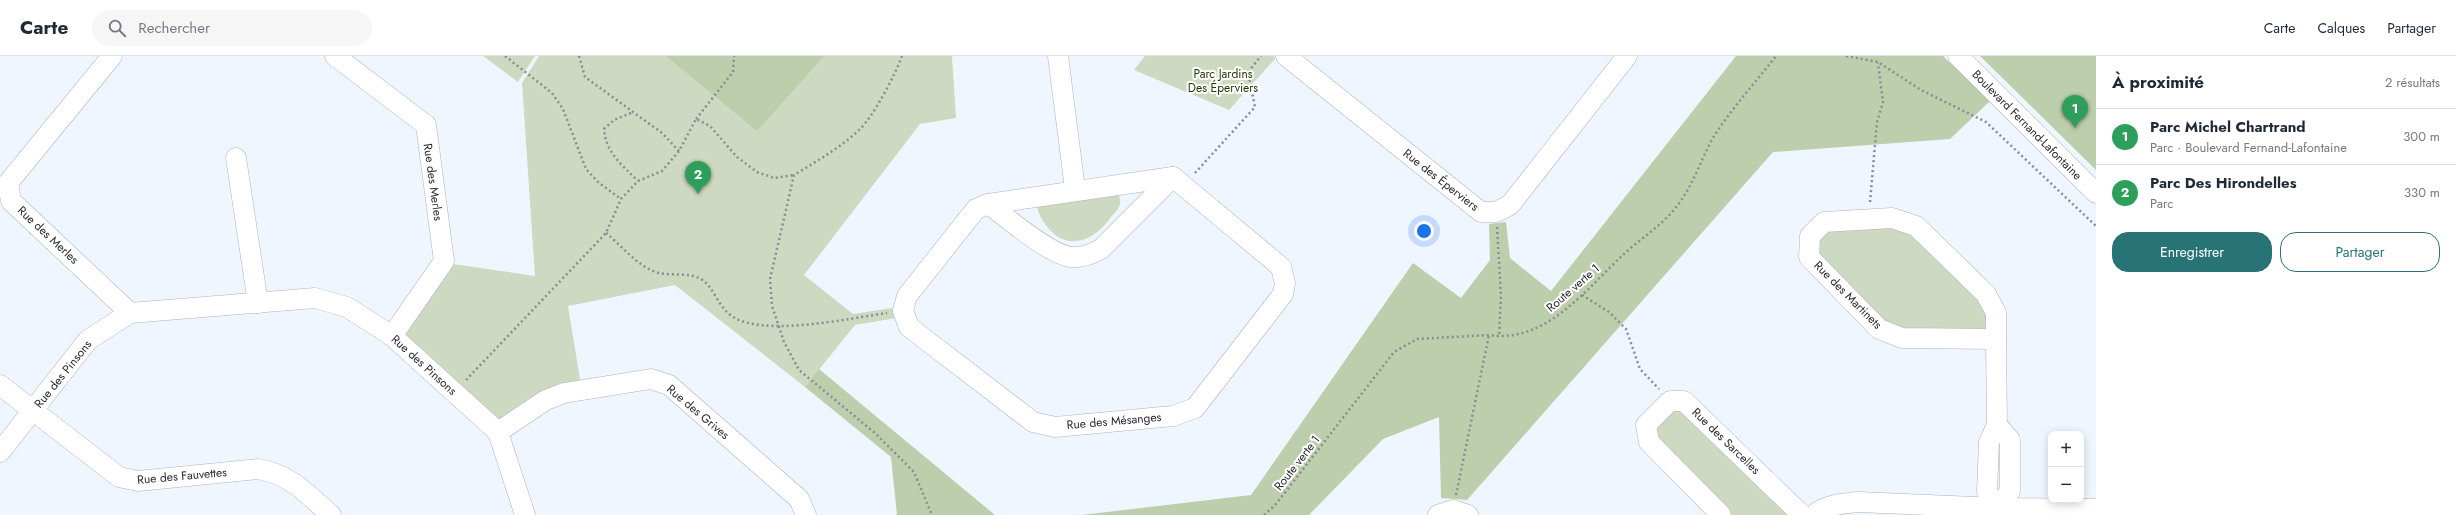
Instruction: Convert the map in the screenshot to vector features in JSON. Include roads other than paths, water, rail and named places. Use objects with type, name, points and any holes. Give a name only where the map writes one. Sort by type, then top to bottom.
[{"type":"street","name":"Rue des Merles","points":[[112,56],[8,183],[11,201],[130,313]]},
{"type":"street","name":"Rue des Merles","points":[[335,56],[426,125],[444,261],[392,336]]},
{"type":"street","points":[[1058,56],[1075,189]]},
{"type":"street","name":"Rue des Éperviers","points":[[1286,56],[1481,212],[1496,212],[1510,205],[1627,56]]},
{"type":"street","name":"Boulevard Fernand-Lafontaine","points":[[1958,56],[2096,193]]},
{"type":"street","points":[[236,158],[258,303]]},
{"type":"street","points":[[988,204],[1075,189],[1178,181]]},
{"type":"street","points":[[988,204],[1058,254],[1072,257],[1088,256],[1101,249],[1178,181]]},
{"type":"street","name":"Rue des Mésanges","points":[[988,204],[976,209],[907,296],[903,311],[908,327],[1033,422],[1055,426],[1173,416],[1195,408],[1283,294],[1285,283],[1281,267],[1178,181]]},
{"type":"street","name":"Rue des Martinets","points":[[1996,339],[1902,338],[1879,329],[1809,257],[1810,236],[1824,222],[1892,218],[1916,226],[1986,294],[1996,313],[1997,425],[2010,440],[2010,491],[1998,512]]},
{"type":"street","name":"Rue des Pinsons","points":[[0,452],[88,340],[130,313],[315,298],[347,307],[392,336],[498,432],[525,515]]},
{"type":"street","name":"Rue des Grives","points":[[498,432],[546,400],[564,393],[651,379],[669,385],[675,390],[799,499],[806,515]]},
{"type":"street","name":"Rue des Fauvettes","points":[[0,385],[119,476],[138,481],[258,469],[276,472],[290,479],[331,515]]},
{"type":"street","name":"Rue des Sarcelles","points":[[1721,515],[1649,442],[1646,425],[1670,401],[1684,401],[1802,515]]},
{"type":"street","points":[[1814,515],[1822,508],[1837,504],[1858,502],[1998,512],[2096,509]]},
{"type":"place","name":"Parc Michel Chartrand","points":[[2075,128]]},
{"type":"place","name":"Parc Des Hirondelles","points":[[698,194]]},
{"type":"park label","name":"Parc Jardins Des Éperviers","points":[[1223,81]]}]
